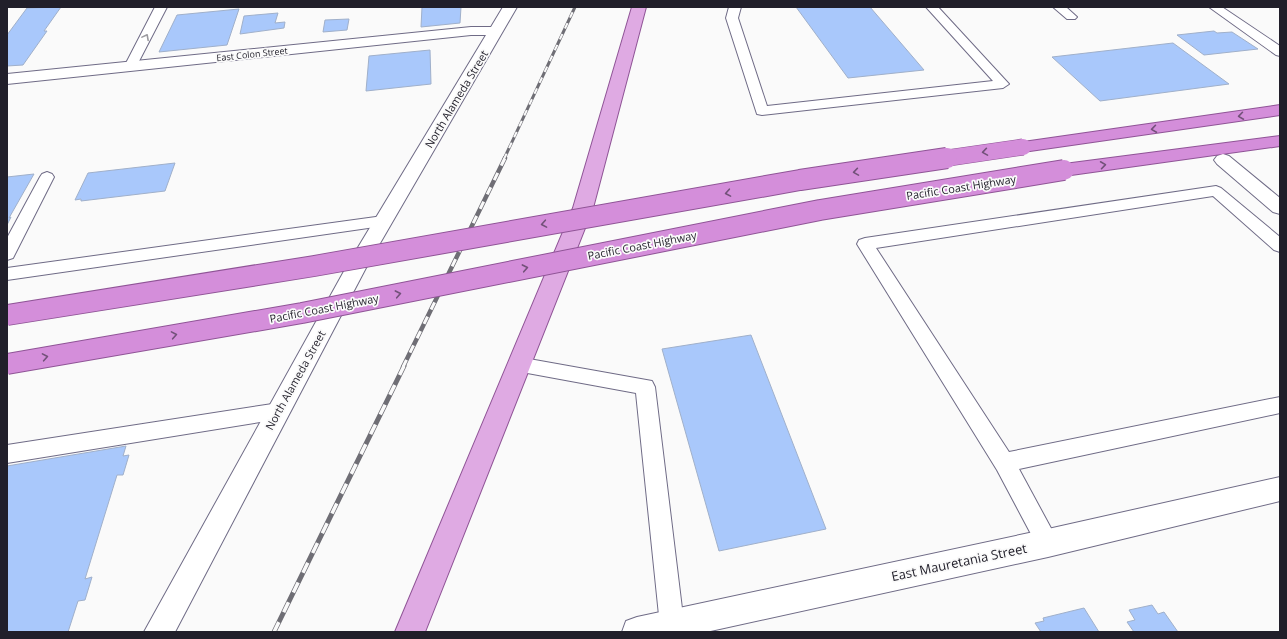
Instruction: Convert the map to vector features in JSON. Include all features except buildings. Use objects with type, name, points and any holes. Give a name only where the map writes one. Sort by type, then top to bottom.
[{"type":"highway","points":[[7,315],[314,266],[800,180],[1280,110]]},
{"type":"highway","name":"Pacific Coast Highway","points":[[7,364],[302,313],[820,210],[1064,170],[1280,141]]},
{"type":"main road","points":[[410,632],[518,365],[557,275],[583,208],[639,7]]},
{"type":"street","name":"North Alameda Street","points":[[159,632],[383,221],[510,7]]},
{"type":"street","name":"East Colon Street","points":[[7,79],[471,31],[497,31]]},
{"type":"street","points":[[1223,160],[1280,208]]},
{"type":"street","name":"East Mauretania Street","points":[[638,632],[1048,543],[1280,489]]},
{"type":"lane","points":[[130,67],[162,7]]},
{"type":"lane","points":[[735,7],[732,18],[762,111],[1003,84],[932,7]]},
{"type":"lane","points":[[1059,7],[1071,17]]},
{"type":"lane","points":[[1215,7],[1280,52]]},
{"type":"lane","points":[[7,254],[47,177]]},
{"type":"lane","points":[[1048,543],[1004,463],[865,244],[1216,191],[1280,246]]},
{"type":"lane","points":[[7,274],[383,221]]},
{"type":"lane","points":[[518,365],[645,387],[672,624]]},
{"type":"lane","points":[[1004,463],[1280,405]]},
{"type":"lane","points":[[7,454],[279,411]]},
{"type":"railway","points":[[504,159],[575,7]]},
{"type":"railway","points":[[403,367],[505,158]]},
{"type":"railway","points":[[274,632],[404,366]]}]
